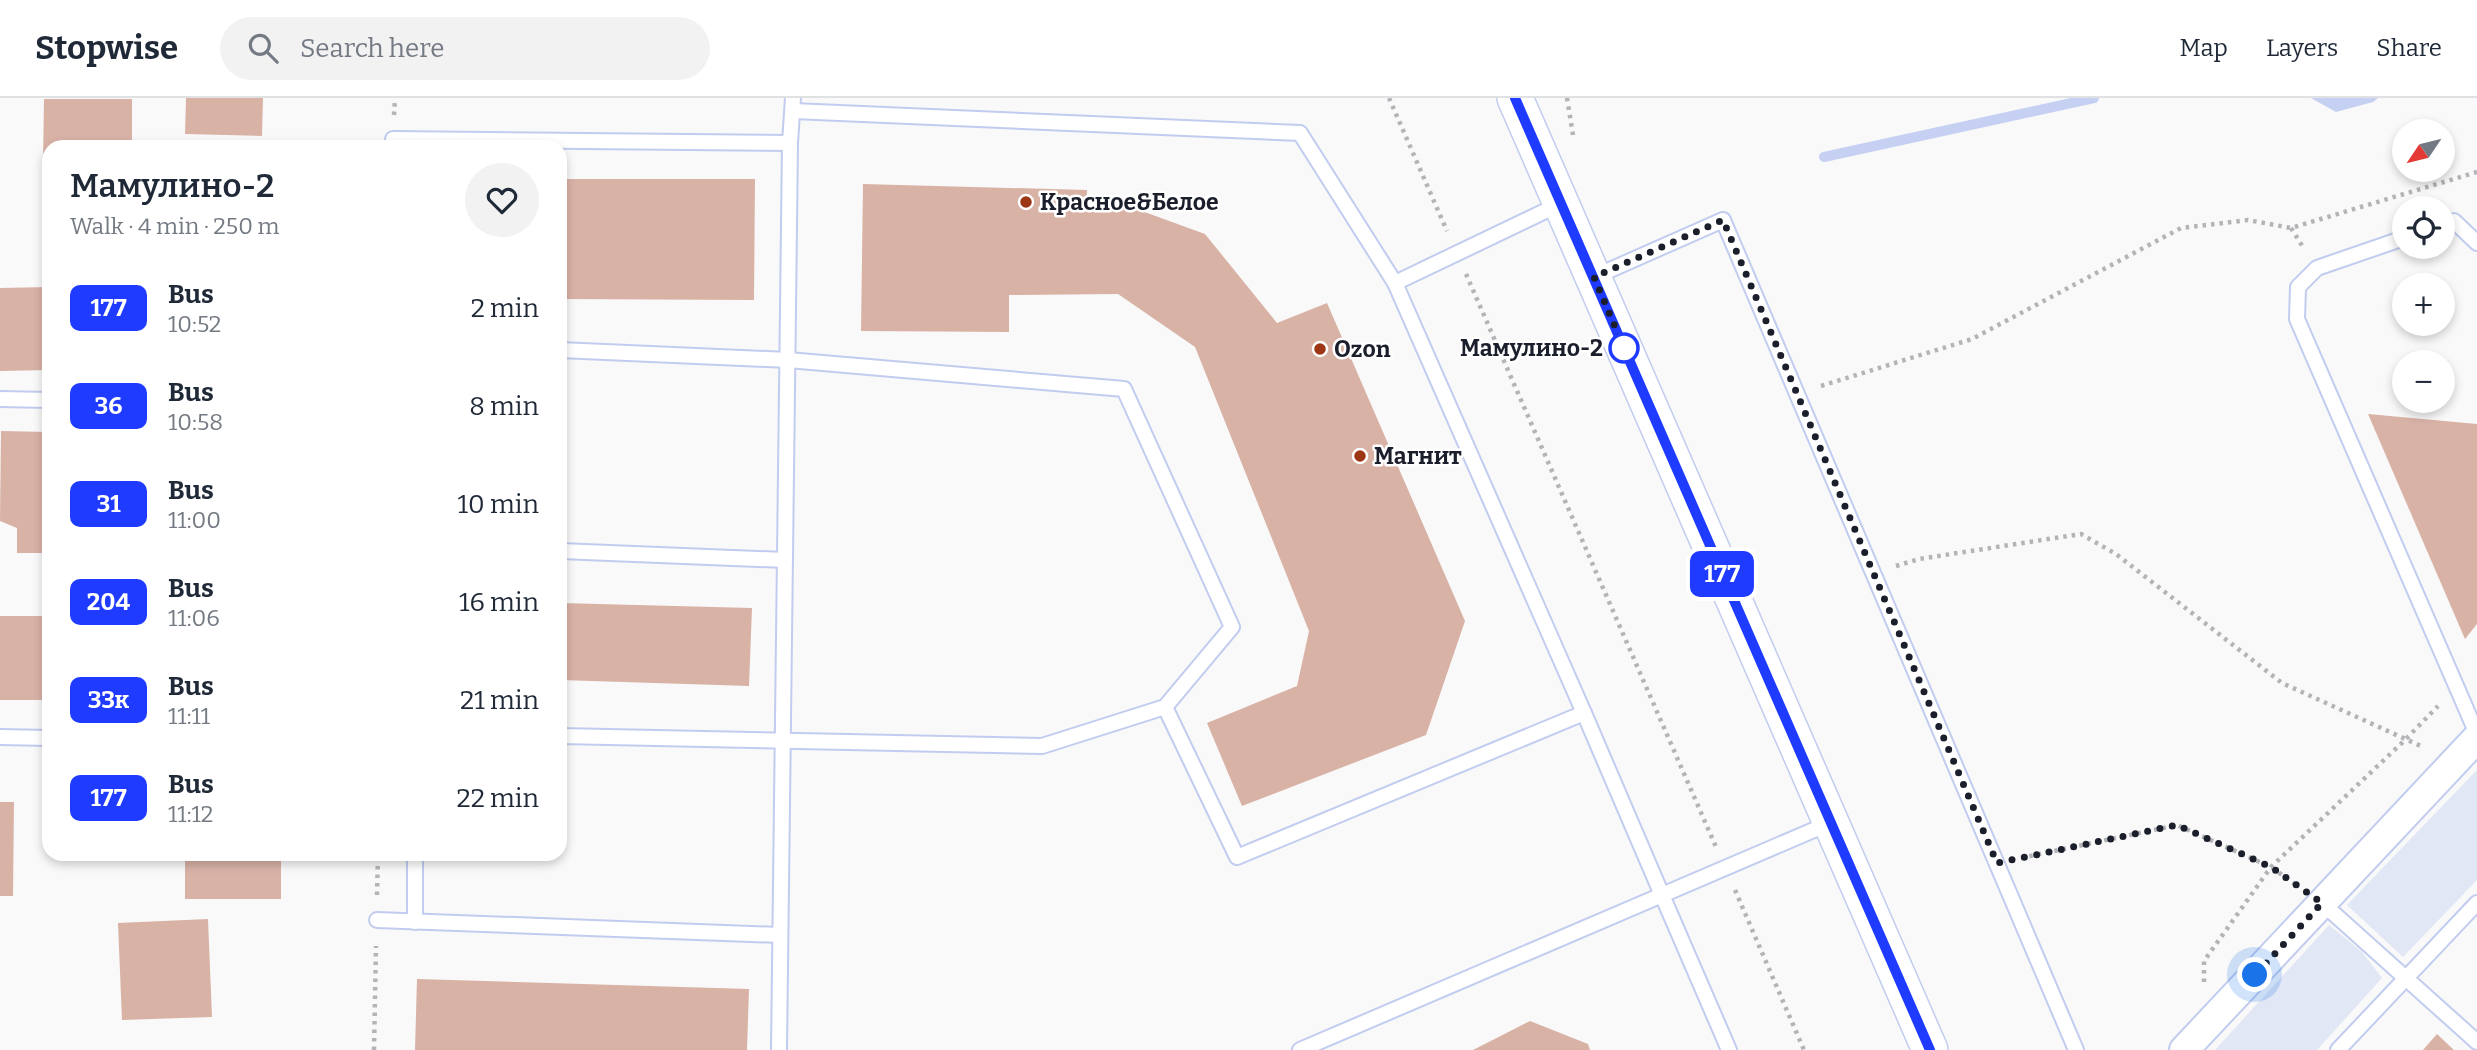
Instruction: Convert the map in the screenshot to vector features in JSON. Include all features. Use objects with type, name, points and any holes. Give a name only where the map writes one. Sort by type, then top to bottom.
[{"type":"street","points":[[1515,98],[1930,1050]]},
{"type":"street","points":[[2184,1050],[2477,736]]},
{"type":"lane","points":[[779,1050],[790,143],[793,104],[1300,133],[1395,283],[1729,1050]]},
{"type":"lane","points":[[393,139],[492,140]]},
{"type":"lane","points":[[567,141],[790,143]]},
{"type":"lane","points":[[1395,283],[1562,203]]},
{"type":"lane","points":[[1594,277],[1723,220],[2076,1050]]},
{"type":"lane","points":[[2455,221],[2477,243]]},
{"type":"lane","points":[[2392,242],[2317,268],[2298,287],[2297,319],[2477,736]]},
{"type":"lane","points":[[567,350],[788,360],[1124,389],[1232,627],[1165,707],[1042,747],[567,736]]},
{"type":"lane","points":[[0,399],[42,400]]},
{"type":"lane","points":[[567,551],[785,560]]},
{"type":"lane","points":[[1165,707],[1237,857],[1584,713]]},
{"type":"lane","points":[[0,737],[42,738]]},
{"type":"lane","points":[[1300,1050],[1830,823]]},
{"type":"lane","points":[[415,861],[415,922]]},
{"type":"lane","points":[[2322,903],[2477,1042]]},
{"type":"lane","points":[[2338,1050],[2477,903]]},
{"type":"lane","points":[[377,920],[780,935]]},
{"type":"path","points":[[1390,98],[1804,1050]]},
{"type":"path","points":[[1797,394],[1972,339],[2181,228],[2248,220],[2291,228],[2477,172]]},
{"type":"path","points":[[1874,573],[1919,559],[2081,534],[2116,554],[2282,683],[2405,740],[2457,760]]},
{"type":"path","points":[[2204,1029],[2204,961],[2271,867],[2405,740],[2456,687]]},
{"type":"path","points":[[1997,863],[2177,825],[2271,867],[2322,903]]},
{"type":"path","points":[[374,1050],[378,861]]},
{"type":"shaded area","points":[[2477,770],[2477,880],[2403,957],[2347,905]]},
{"type":"shaded area","points":[[2329,925],[2362,952],[2382,978],[2317,1050],[2215,1050]]},
{"type":"water","points":[[2311,98],[2378,98],[2373,102],[2336,112]]},
{"type":"building","points":[[186,98],[263,98],[262,136],[185,134]]},
{"type":"building","points":[[44,99],[132,99],[132,140],[43,140]]},
{"type":"building","points":[[567,179],[755,179],[754,300],[567,299]]},
{"type":"building","points":[[863,184],[1087,190],[1086,211],[1128,206],[1205,234],[1277,323],[1327,303],[1465,621],[1426,735],[1242,806],[1207,723],[1297,686],[1309,631],[1195,347],[1118,294],[1009,295],[1009,332],[861,331]]},
{"type":"building","points":[[42,287],[42,370],[0,371],[0,288]]},
{"type":"building","points":[[2368,414],[2477,424],[2477,624],[2465,639]]},
{"type":"building","points":[[1,431],[42,432],[42,553],[17,553],[17,528],[0,521]]},
{"type":"building","points":[[567,603],[752,608],[749,686],[567,680]]},
{"type":"building","points":[[0,616],[42,616],[42,700],[0,700]]},
{"type":"building","points":[[0,802],[14,802],[13,896],[0,896]]},
{"type":"building","points":[[185,861],[281,861],[281,899],[185,899]]},
{"type":"building","points":[[208,919],[212,1017],[122,1020],[118,923]]},
{"type":"building","points":[[417,979],[749,989],[747,1050],[415,1050]]},
{"type":"building","points":[[1530,1021],[1588,1044],[1590,1050],[1473,1050]]},
{"type":"building","points":[[2437,1034],[2454,1050],[2423,1050]]},
{"type":"waterway","points":[[1824,157],[2094,98]]},
{"type":"bus line","name":"177","points":[[1515,98],[1930,1050]]},
{"type":"place","name":"Красное&Белое","points":[[1026,202]]},
{"type":"place","name":"Мамулино-2","points":[[1624,348]]},
{"type":"place","name":"Ozon","points":[[1320,349]]},
{"type":"place","name":"Магнит","points":[[1360,456]]},
{"type":"route","points":[[1624,348],[1594,277],[1723,220],[1997,863],[2177,825],[2271,867],[2322,903],[2255,975]]}]
